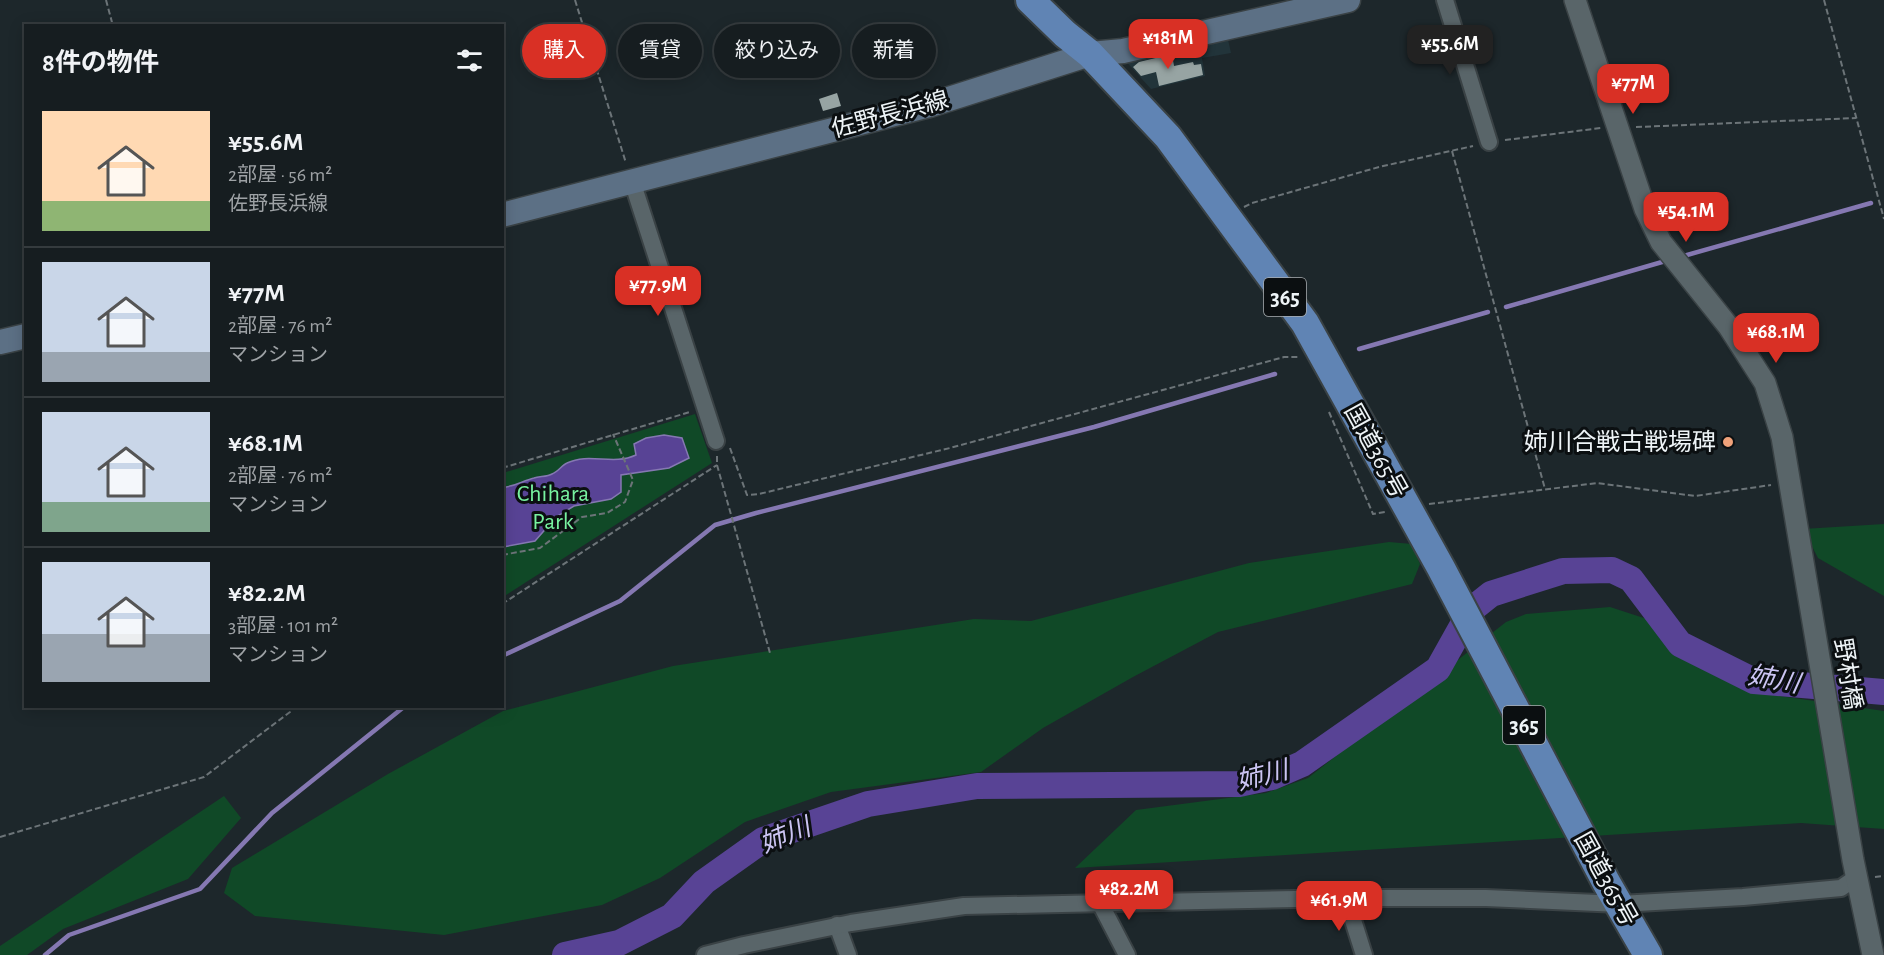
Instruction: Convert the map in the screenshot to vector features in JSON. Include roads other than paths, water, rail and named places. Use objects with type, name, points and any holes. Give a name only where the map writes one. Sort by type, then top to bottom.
[{"type":"highway","name":"国道365号","points":[[1030,0],[1065,34],[1090,54],[1168,137],[1305,323],[1441,568],[1648,955]]},
{"type":"main road","name":"佐野長浜線","points":[[504,214],[930,105],[1090,54],[1123,51],[1348,0]]},
{"type":"main road","points":[[0,342],[24,336]]},
{"type":"street","points":[[1445,0],[1489,142]]},
{"type":"street","name":"野村橋","points":[[1575,0],[1645,209],[1661,242],[1729,327],[1765,383],[1782,437],[1855,868],[1873,955]]},
{"type":"street","points":[[632,182],[716,441]]},
{"type":"street","points":[[705,955],[837,925],[964,906],[1346,898],[1486,898],[1613,893],[1743,897],[1841,888],[1855,868]]},
{"type":"street","points":[[1346,898],[1364,955]]},
{"type":"street","points":[[1100,903],[1126,955]]},
{"type":"street","points":[[837,925],[848,955]]},
{"type":"waterway","points":[[1680,257],[1871,203]]},
{"type":"waterway","points":[[1506,307],[1669,260]]},
{"type":"waterway","points":[[1359,349],[1488,312]]},
{"type":"waterway","points":[[504,655],[620,601],[715,525],[1094,427],[1275,374]]},
{"type":"waterway","name":"姉川","points":[[565,955],[619,943],[672,916],[704,882],[763,840],[868,804],[977,786],[1239,784],[1272,777],[1302,764],[1438,669],[1471,610],[1491,594],[1563,571],[1612,570],[1631,579],[1680,644],[1754,681],[1884,692]]},
{"type":"waterway","points":[[45,955],[69,935],[200,889],[272,813],[403,708]]},
{"type":"place","name":"姉川合戦古戦場碑","points":[[1728,442]]},
{"type":"park label","name":"Chihara Park","points":[[553,507]]}]
